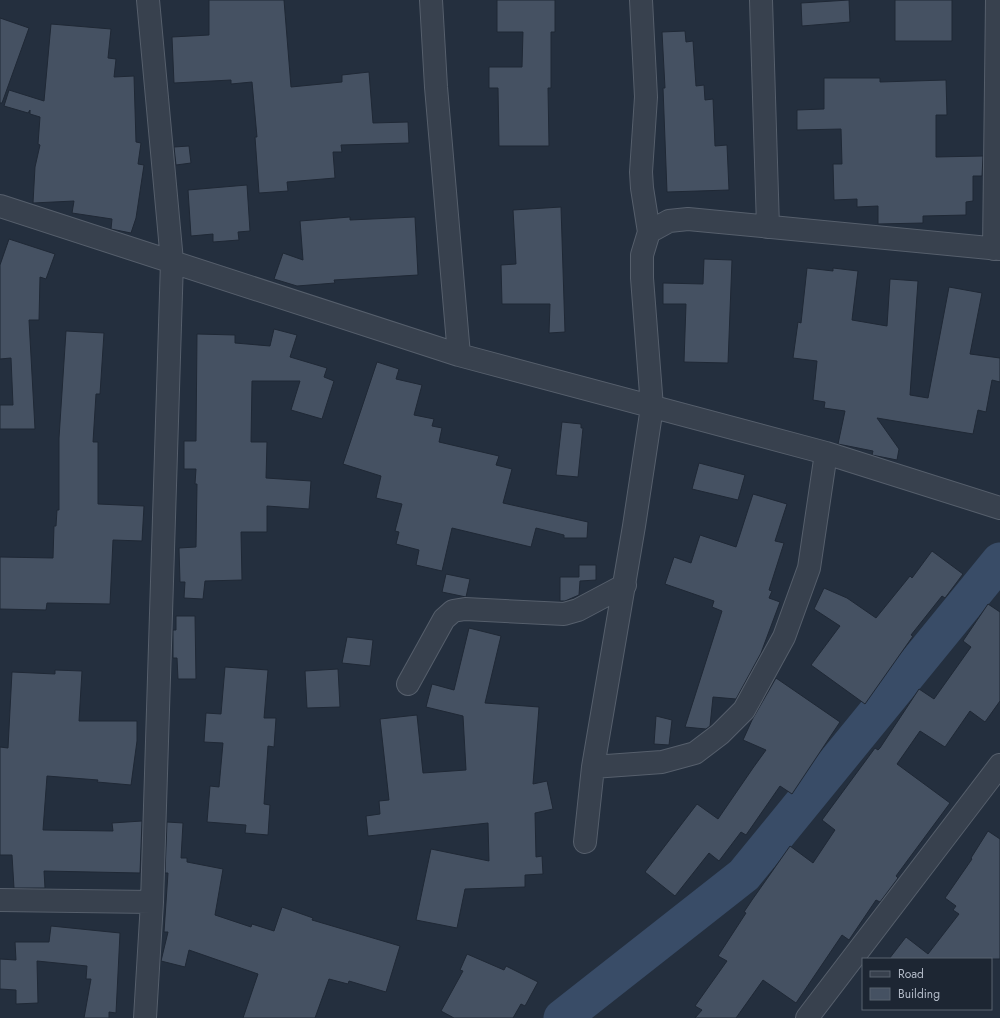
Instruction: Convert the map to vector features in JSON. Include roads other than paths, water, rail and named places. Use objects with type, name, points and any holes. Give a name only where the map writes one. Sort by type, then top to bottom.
[{"type":"street","points":[[145,1018],[152,902],[172,261],[147,0]]},
{"type":"street","points":[[431,0],[436,87],[458,355]]},
{"type":"street","points":[[586,842],[592,767],[625,585],[652,406],[642,278],[642,255],[649,232],[641,172],[646,97],[641,0]]},
{"type":"street","points":[[761,0],[768,227]]},
{"type":"street","points":[[649,232],[669,221],[688,219],[997,249],[997,0]]},
{"type":"street","points":[[0,206],[458,355],[826,453],[1000,508]]},
{"type":"street","points":[[592,767],[662,762],[695,753],[720,734],[744,710],[784,637],[809,568],[826,453]]},
{"type":"street","points":[[408,684],[444,619],[453,611],[465,609],[564,614],[578,610],[625,585]]},
{"type":"street","points":[[807,1018],[997,777]]},
{"type":"street","points":[[0,900],[152,902]]},
{"type":"waterway","points":[[562,1018],[744,875],[1000,561]]}]
